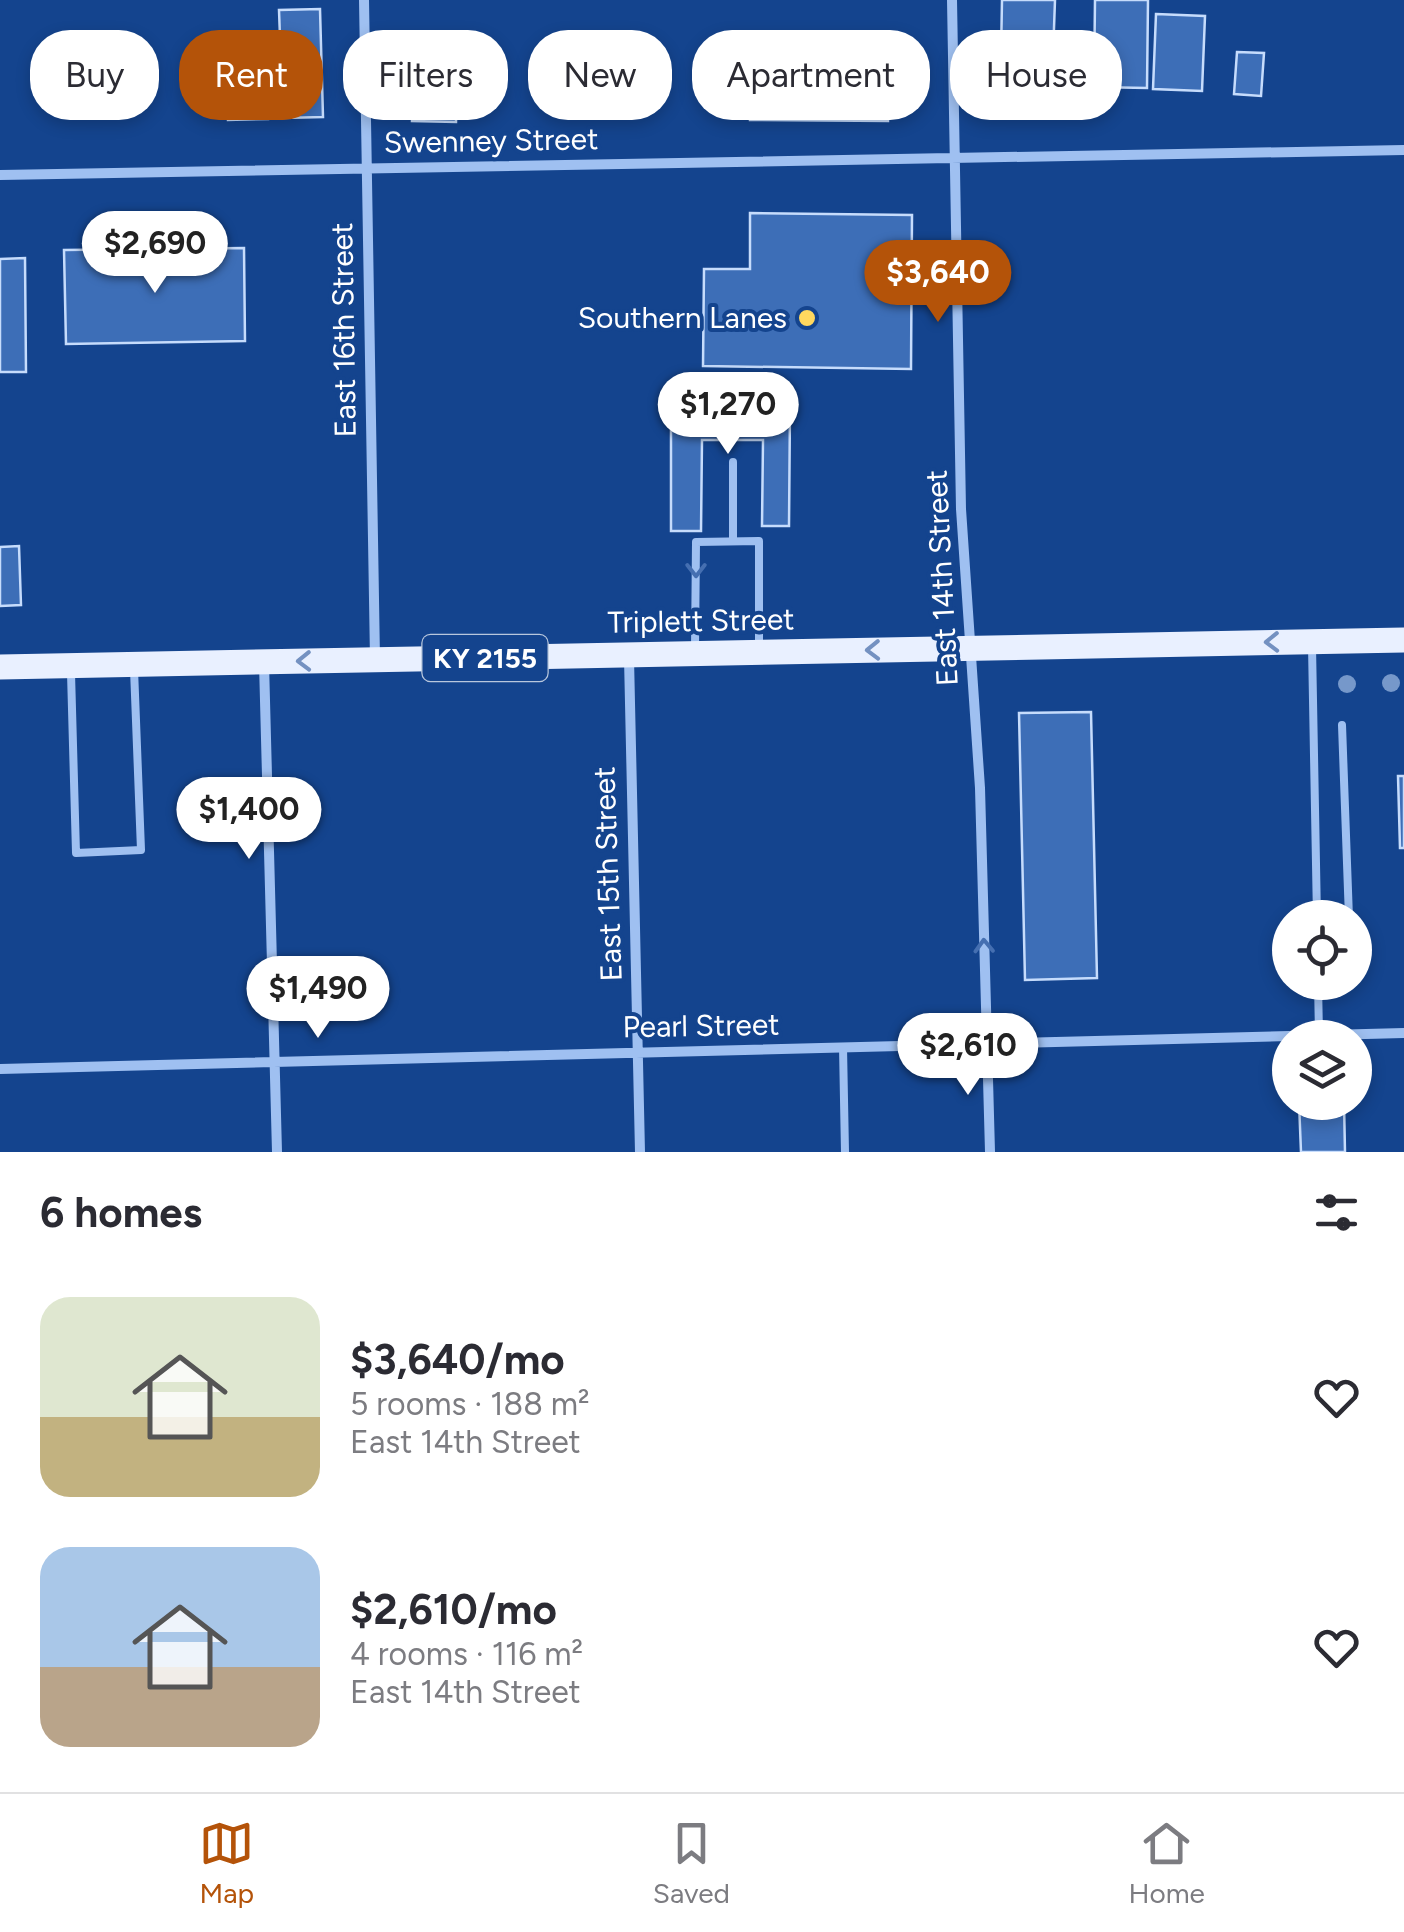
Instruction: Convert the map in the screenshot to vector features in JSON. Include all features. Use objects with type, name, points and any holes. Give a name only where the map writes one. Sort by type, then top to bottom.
[{"type":"main road","name":"Triplett Street","points":[[0,667],[1404,640]]},
{"type":"street","name":"East 16th Street","points":[[364,0],[375,660]]},
{"type":"street","name":"East 14th Street","points":[[952,0],[961,510],[971,648],[990,1152]]},
{"type":"street","name":"Swenney Street","points":[[0,175],[1404,150]]},
{"type":"street","name":"East 15th Street","points":[[629,655],[640,1152]]},
{"type":"street","points":[[264,662],[277,1152]]},
{"type":"street","name":"Pearl Street","points":[[1372,1033],[1404,1032]]},
{"type":"street","name":"Pearl Street","points":[[0,1069],[1272,1036]]},
{"type":"lane","points":[[733,462],[733,541]]},
{"type":"lane","points":[[696,654],[696,542],[759,541],[759,652]]},
{"type":"lane","points":[[1312,642],[1317,900]]},
{"type":"lane","points":[[71,666],[76,853],[140,850],[134,664]]},
{"type":"lane","points":[[1342,725],[1348,900]]},
{"type":"lane","points":[[843,1047],[845,1152]]},
{"type":"building","points":[[1002,0],[1055,0],[1054,30],[1001,30]]},
{"type":"building","points":[[1095,0],[1148,0],[1147,88],[1122,88],[1122,30],[1095,30]]},
{"type":"building","points":[[320,9],[321,30],[280,30],[279,10]]},
{"type":"building","points":[[1156,14],[1205,16],[1202,91],[1153,89]]},
{"type":"building","points":[[1237,52],[1264,53],[1261,96],[1234,94]]},
{"type":"building","points":[[412,120],[456,120],[456,122]]},
{"type":"building","points":[[750,120],[888,120],[888,121]]},
{"type":"building","name":"Southern Lanes","points":[[750,213],[912,215],[911,369],[703,366],[704,269],[750,269]]},
{"type":"building","points":[[244,248],[245,341],[66,344],[64,250]]},
{"type":"building","points":[[25,258],[26,372],[0,372],[0,259]]},
{"type":"building","points":[[671,406],[790,407],[789,526],[762,526],[763,440],[702,440],[701,531],[671,531]]},
{"type":"building","points":[[19,546],[21,605],[0,606],[0,547]]},
{"type":"building","points":[[1091,712],[1097,978],[1025,980],[1019,713]]},
{"type":"building","points":[[1398,776],[1404,776],[1404,848],[1400,848]]},
{"type":"building","points":[[1300,1120],[1344,1120],[1345,1152],[1301,1152]]},
{"type":"place","name":"Southern Lanes","points":[[807,318]]}]
